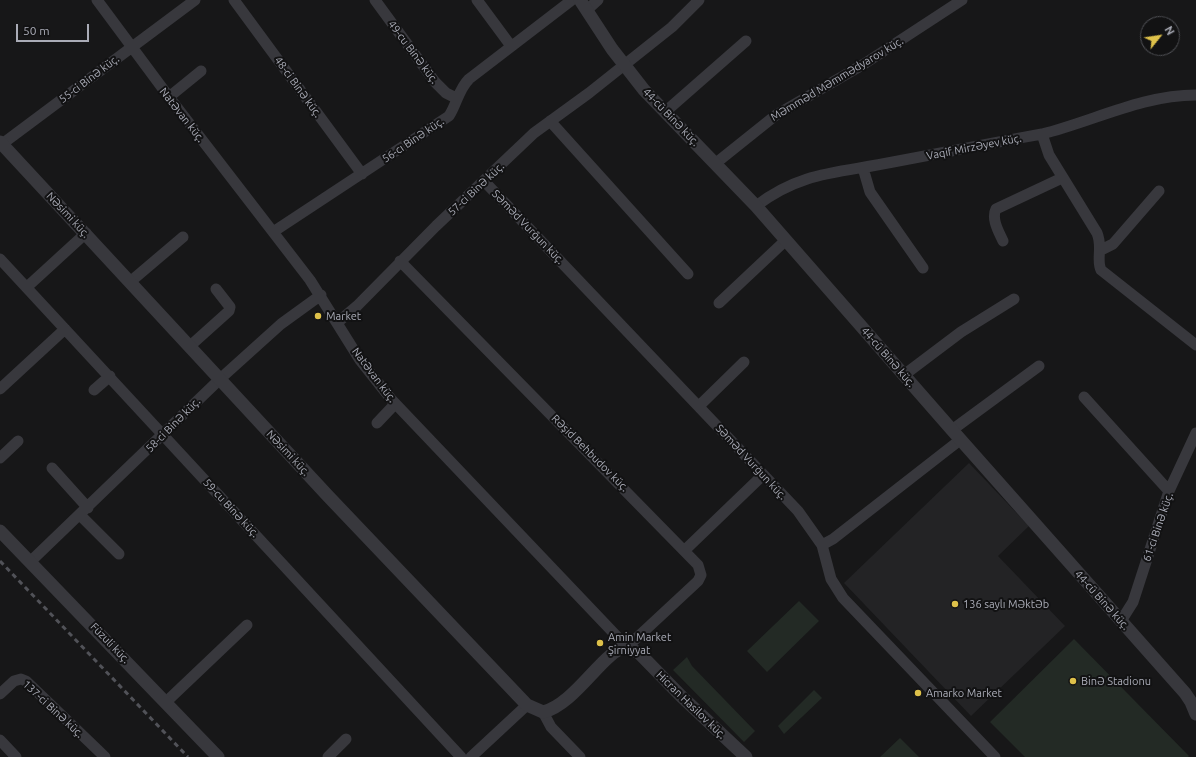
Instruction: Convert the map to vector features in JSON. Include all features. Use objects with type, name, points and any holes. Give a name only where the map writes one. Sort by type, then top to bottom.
[{"type":"street","name":"Natəvan küç.","points":[[97,0],[131,48],[321,295],[360,360],[395,404],[627,646]]},
{"type":"street","name":"55-ci Binə küç.","points":[[1,143],[195,0]]},
{"type":"street","name":"48-ci Binə küç.","points":[[234,0],[362,174]]},
{"type":"street","name":"49-cu Binə küç.","points":[[375,0],[435,82],[446,93],[456,98]]},
{"type":"street","points":[[477,0],[511,46]]},
{"type":"street","name":"56-cı Binə küç.","points":[[273,232],[449,116],[453,110],[461,87],[469,79],[572,0]]},
{"type":"street","points":[[583,5],[598,0]]},
{"type":"street","name":"57-ci Binə küç.","points":[[338,322],[357,306],[400,261],[484,181],[550,121],[584,97],[672,27],[699,0]]},
{"type":"street","name":"Məmməd Məmmədyarov küç.","points":[[716,163],[780,113],[864,64],[962,0]]},
{"type":"street","name":"44-cü Binə küç.","points":[[583,5],[623,66],[665,112],[756,206],[1194,705]]},
{"type":"street","points":[[665,112],[746,41]]},
{"type":"street","points":[[169,97],[201,71]]},
{"type":"street","name":"Vaqif Mirzəyev küç.","points":[[756,206],[779,190],[803,179],[829,172],[863,168],[1042,134],[1140,102],[1196,95]]},
{"type":"street","points":[[550,121],[688,274]]},
{"type":"street","points":[[1042,134],[1049,156],[1100,240],[1098,261],[1101,270],[1196,345]]},
{"type":"street","name":"Nəsimi küç.","points":[[1,143],[328,496],[527,705],[543,712]]},
{"type":"street","points":[[863,168],[870,192],[923,268]]},
{"type":"street","points":[[1003,241],[995,220],[994,214],[996,209],[1062,178]]},
{"type":"street","name":"Səməd Vurğun küç.","points":[[484,181],[798,511],[822,545],[831,579],[843,598],[995,757]]},
{"type":"street","points":[[1100,250],[1113,244],[1159,191]]},
{"type":"street","points":[[26,287],[86,233]]},
{"type":"street","points":[[130,282],[183,237]]},
{"type":"street","points":[[719,303],[786,240]]},
{"type":"street","name":"59-cu Binə küç.","points":[[0,259],[110,376],[461,757]]},
{"type":"street","name":"Rəşid Behbudov küç.","points":[[400,261],[685,550],[698,565],[701,575],[698,581],[627,646]]},
{"type":"street","points":[[190,346],[229,310],[230,307],[216,289]]},
{"type":"street","name":"58-ci Binə küç.","points":[[31,561],[164,435],[220,379],[281,324],[321,295]]},
{"type":"street","points":[[904,375],[961,332],[1014,299]]},
{"type":"street","points":[[0,389],[65,329]]},
{"type":"street","points":[[699,406],[744,362]]},
{"type":"street","points":[[822,545],[833,539],[1039,366]]},
{"type":"street","points":[[94,390],[110,376]]},
{"type":"street","points":[[1084,397],[1169,491]]},
{"type":"street","points":[[376,423],[395,404]]},
{"type":"street","name":"61-ci Binə küç.","points":[[1121,621],[1133,602],[1169,491],[1196,433]]},
{"type":"street","points":[[0,458],[18,441]]},
{"type":"street","points":[[52,468],[84,512],[119,554]]},
{"type":"street","points":[[685,550],[763,474]]},
{"type":"street","name":"Füzuli küç.","points":[[0,531],[31,561],[218,757]]},
{"type":"street","points":[[166,702],[247,625]]},
{"type":"street","points":[[580,757],[551,727],[543,712],[550,710],[564,702],[615,651],[627,646]]},
{"type":"street","name":"Hicran Hasilov küç.","points":[[627,646],[639,653],[680,696],[746,757]]},
{"type":"street","name":"137-ci Binə küç.","points":[[0,694],[14,681],[21,678],[26,681],[105,757]]},
{"type":"street","points":[[471,757],[527,705]]},
{"type":"street","points":[[328,757],[346,739]]},
{"type":"street","points":[[0,740],[16,757]]},
{"type":"shaded area","name":"136 saylı Məktəb","points":[[969,463],[1029,526],[998,556],[1065,626],[971,716],[844,583]]},
{"type":"shaded area","points":[[799,601],[819,621],[767,672],[747,651]]},
{"type":"shaded area","name":"Binə Stadionu","points":[[1074,639],[1189,756],[1188,757],[1025,757],[990,722]]},
{"type":"shaded area","points":[[687,657],[692,666],[755,731],[744,742],[673,670]]},
{"type":"shaded area","points":[[814,690],[822,698],[784,734],[778,726]]},
{"type":"shaded area","points":[[900,738],[919,757],[880,757]]},
{"type":"railway","points":[[0,561],[188,757]]},
{"type":"place","name":"Market","points":[[318,316]]},
{"type":"place","name":"136 saylı Məktəb","points":[[955,604]]},
{"type":"place","name":"Amin Market Şirniyyat","points":[[600,643]]},
{"type":"place","name":"Binə Stadionu","points":[[1073,681]]},
{"type":"place","name":"Amarko Market","points":[[918,693]]}]
